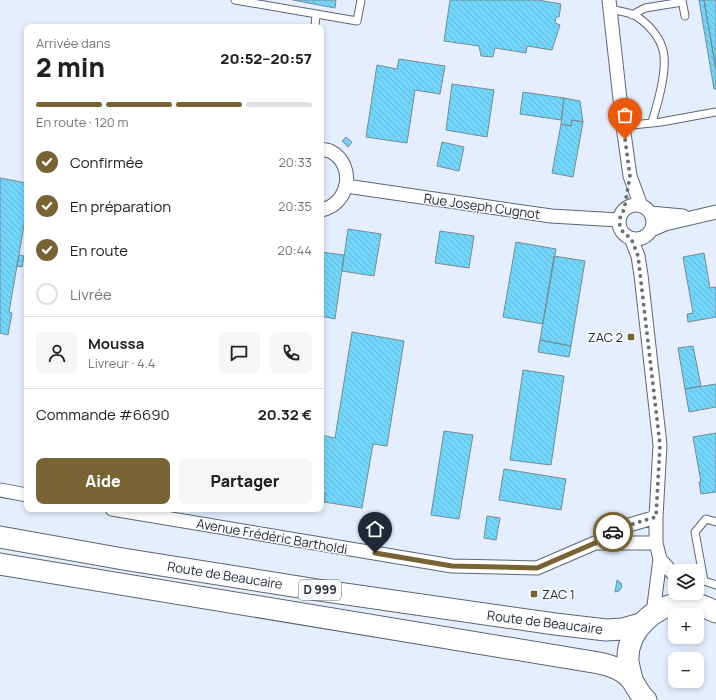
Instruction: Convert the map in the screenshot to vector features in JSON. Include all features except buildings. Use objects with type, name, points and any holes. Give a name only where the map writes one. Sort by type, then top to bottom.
[{"type":"main road","name":"Route de Beaucaire","points":[[0,537],[123,559],[318,590],[606,630],[623,629],[647,619],[668,605],[703,603]]},
{"type":"main road","name":"Route de Beaucaire","points":[[0,564],[599,663],[620,670],[632,680]]},
{"type":"main road","name":"Route de Beaucaire","points":[[646,700],[641,696],[632,680],[628,661],[631,642],[647,619]]},
{"type":"street","points":[[609,4],[630,176],[645,210],[652,218],[643,252],[641,275]]},
{"type":"street","points":[[324,150],[330,152],[338,158],[344,166],[347,176],[346,186],[342,196],[336,203],[324,209]]},
{"type":"street","points":[[630,176],[622,215],[622,232],[626,236],[631,238],[642,238],[649,232],[665,224],[716,212]]},
{"type":"street","name":"Rue Joseph Cugnot","points":[[346,186],[551,216],[622,215]]},
{"type":"street","points":[[622,215],[629,207],[695,217]]},
{"type":"street","points":[[631,238],[638,256],[641,275],[660,445],[656,543],[660,558],[668,568]]},
{"type":"street","points":[[0,490],[24,494]]},
{"type":"street","name":"Avenue Frédéric Bartholdi","points":[[130,512],[452,566],[537,568],[595,543],[619,528],[656,517]]},
{"type":"street","name":"Avenue Frédéric Bartholdi","points":[[595,543],[656,543]]},
{"type":"street","points":[[647,619],[660,558]]},
{"type":"lane","points":[[235,0],[357,20],[361,0]]},
{"type":"lane","points":[[632,15],[645,8],[682,1],[685,16]]},
{"type":"lane","points":[[609,4],[640,19],[653,32],[662,47],[663,74],[652,122]]},
{"type":"lane","points":[[315,24],[316,14]]},
{"type":"lane","points":[[623,126],[661,122],[716,112]]},
{"type":"lane","points":[[716,522],[706,519],[695,532],[704,581],[716,585]]},
{"type":"way so far","points":[[613,532],[619,528],[656,517],[660,445],[638,256],[631,238],[622,232],[619,226],[619,220],[624,210],[630,176],[625,139]]},
{"type":"place","name":"ZAC 2","points":[[631,337]]},
{"type":"place","name":"ZAC 1","points":[[534,594]]},
{"type":"route","points":[[375,553],[452,566],[537,568],[595,543],[613,532]]}]
